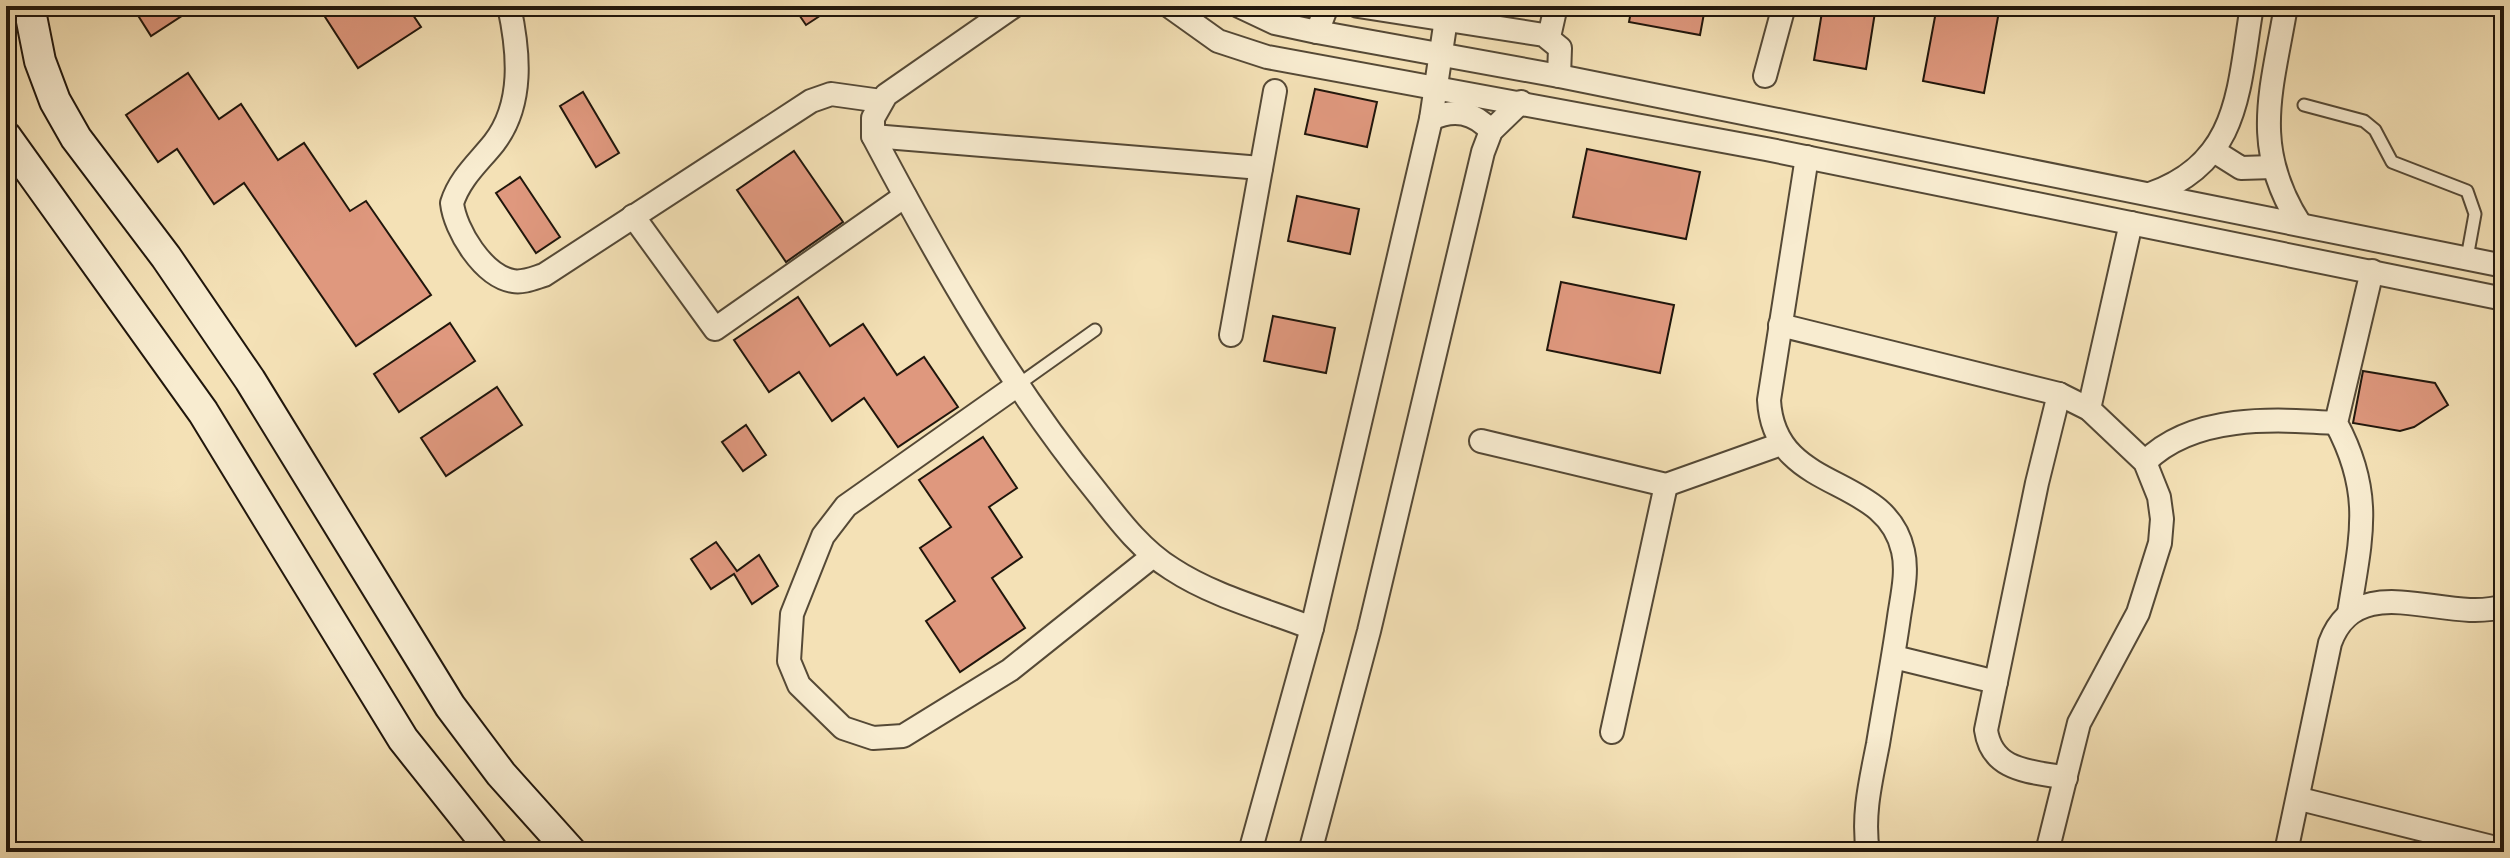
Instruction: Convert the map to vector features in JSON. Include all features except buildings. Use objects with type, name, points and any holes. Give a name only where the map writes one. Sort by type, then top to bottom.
[{"type":"street","points":[[509,6],[517,52],[513,106],[505,127],[457,187],[452,203],[463,232],[488,268],[512,281],[544,275],[811,101],[831,94],[881,101]]},
{"type":"street","points":[[1014,6],[986,14],[881,101],[873,118],[873,136],[931,246],[1064,452],[1153,556],[1191,580],[1312,628]]},
{"type":"street","points":[[1169,6],[1196,28],[1242,51],[1807,157],[2504,299]]},
{"type":"street","points":[[1239,6],[1275,23],[1317,32],[1559,76],[2504,266]]},
{"type":"street","points":[[1317,32],[1327,6]]},
{"type":"street","points":[[1358,6],[1549,37],[1560,48],[1559,76]]},
{"type":"street","points":[[1549,37],[1556,6]]},
{"type":"street","points":[[1765,76],[1784,6]]},
{"type":"street","points":[[2150,194],[2181,181],[2214,151],[2234,109],[2252,6]]},
{"type":"street","points":[[2286,6],[2267,122],[2273,167],[2300,224]]},
{"type":"street","points":[[22,12],[55,101],[76,138],[166,257],[250,380],[450,706],[501,774],[571,852]]},
{"type":"street","points":[[1250,852],[1312,628],[1431,119],[1446,19]]},
{"type":"street","points":[[1231,335],[1275,91]]},
{"type":"street","points":[[1310,852],[1369,631],[1483,152],[1491,131],[1521,102]]},
{"type":"street","points":[[1431,119],[1442,114],[1464,113],[1491,131]]},
{"type":"street","points":[[1766,149],[1771,119]]},
{"type":"street","points":[[873,136],[1261,168]]},
{"type":"street","points":[[6,137],[203,412],[403,739],[493,852]]},
{"type":"street","points":[[2214,151],[2241,168],[2273,167]]},
{"type":"street","points":[[1807,157],[1769,400],[1774,430],[1781,444],[1800,464],[1880,510],[1898,535],[1905,565],[1894,657],[1865,810],[1868,852]]},
{"type":"street","points":[[633,216],[715,329],[905,196]]},
{"type":"street","points":[[2089,409],[2131,223]]},
{"type":"street","points":[[2286,852],[2300,799],[2330,643],[2349,613],[2364,519],[2353,454],[2336,423],[2372,271]]},
{"type":"street","points":[[1780,325],[2059,394],[2089,409],[2145,462],[2159,497],[2162,519],[2160,543],[2138,613],[2079,723],[2069,752],[2066,778],[2047,852]]},
{"type":"street","points":[[1019,384],[846,506],[823,536],[792,614],[789,661],[799,685],[843,728],[873,738],[903,736],[1010,670],[1153,556]]},
{"type":"street","points":[[2059,394],[1986,730],[1991,752],[2010,767],[2066,778]]},
{"type":"street","points":[[2145,462],[2160,447],[2185,435],[2218,427],[2275,419],[2336,423]]},
{"type":"street","points":[[1481,441],[1666,485],[1781,444]]},
{"type":"street","points":[[1612,732],[1666,485]]},
{"type":"street","points":[[2349,613],[2380,600],[2470,612],[2504,606]]},
{"type":"street","points":[[1894,657],[1996,682]]},
{"type":"street","points":[[2300,799],[2504,850]]},
{"type":"lane","points":[[2304,105],[2364,121],[2375,130],[2392,162],[2467,191],[2475,214],[2467,258]]},
{"type":"lane","points":[[1019,384],[1095,330]]}]
